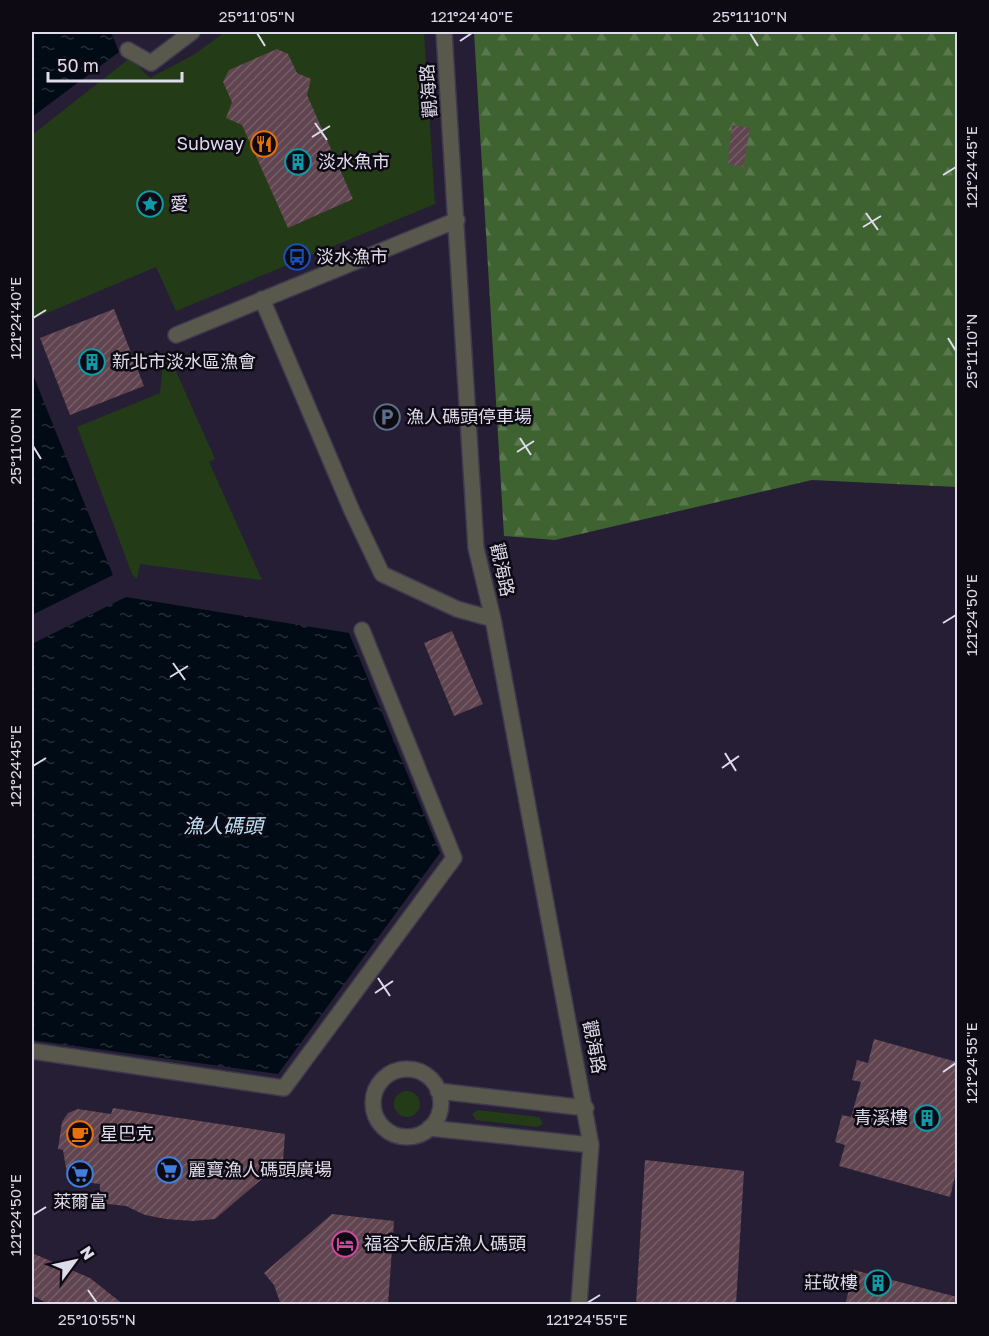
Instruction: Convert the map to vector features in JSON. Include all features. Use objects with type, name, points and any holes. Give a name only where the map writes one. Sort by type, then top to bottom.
[{"type":"street","points":[[128,50],[152,63],[192,32]]},
{"type":"street","name":"觀海路","points":[[444,32],[476,548],[493,619],[586,1108],[591,1145],[579,1305]]},
{"type":"street","points":[[176,335],[457,220]]},
{"type":"street","points":[[262,299],[352,511],[382,574],[457,609],[493,619]]},
{"type":"street","points":[[32,1051],[284,1088],[454,858],[362,630]]},
{"type":"street","points":[[404,1069],[425,1074],[438,1091],[441,1102],[439,1114],[429,1128],[415,1137],[392,1135],[376,1119],[373,1096],[384,1078],[404,1069]]},
{"type":"street","points":[[438,1091],[586,1108]]},
{"type":"street","points":[[429,1128],[591,1145]]},
{"type":"green space","points":[[225,32],[424,32],[435,204],[176,311],[156,267],[33,319],[32,135],[130,58],[150,78],[195,54]]},
{"type":"green space","points":[[474,32],[957,32],[957,487],[812,480],[555,540],[504,536]]},
{"type":"green space","points":[[170,358],[215,459],[209,462],[262,580],[140,564],[137,579],[132,574],[77,427],[160,393],[163,363]]},
{"type":"green space","points":[[407,1091],[416,1095],[420,1104],[416,1113],[407,1117],[398,1113],[394,1104],[398,1095]]},
{"type":"green space","points":[[478,1110],[539,1117],[543,1124],[537,1127],[476,1120],[472,1114]]},
{"type":"water","points":[[32,32],[111,32],[119,52],[32,117]]},
{"type":"water","points":[[32,372],[113,575],[32,615]]},
{"type":"water","name":"漁人碼頭","points":[[126,597],[349,633],[440,853],[278,1074],[32,1040],[32,644]]},
{"type":"building","name":"淡水魚市","points":[[277,49],[288,54],[297,73],[311,79],[307,95],[353,199],[288,228],[242,125],[226,118],[232,102],[223,82],[229,70]]},
{"type":"building","points":[[732,125],[750,128],[743,167],[728,164]]},
{"type":"building","name":"新北市淡水區漁會","points":[[114,309],[144,386],[70,415],[40,338]]},
{"type":"building","points":[[452,631],[483,704],[454,716],[424,643]]},
{"type":"building","name":"青溪樓","points":[[874,1039],[957,1062],[957,1168],[950,1197],[839,1166],[845,1145],[835,1142],[842,1115],[851,1117],[861,1082],[852,1080],[857,1060],[868,1063]]},
{"type":"building","name":"麗寶漁人碼頭廣場","points":[[113,1108],[285,1134],[283,1161],[215,1219],[193,1221],[166,1219],[145,1215],[126,1206],[99,1203],[100,1184],[68,1180],[63,1150],[58,1149],[62,1122],[68,1113],[78,1109],[111,1114]]},
{"type":"building","points":[[645,1160],[744,1171],[736,1305],[636,1305]]},
{"type":"building","name":"福容大飯店漁人碼頭","points":[[332,1214],[394,1221],[388,1305],[281,1305],[274,1285],[264,1273]]},
{"type":"building","points":[[32,1253],[90,1278],[124,1305],[50,1305],[32,1295]]},
{"type":"building","name":"莊敬樓","points":[[854,1270],[957,1297],[957,1305],[845,1305]]},
{"type":"place","name":"Subway","points":[[264,144]]},
{"type":"place","name":"淡水魚市","points":[[298,162]]},
{"type":"place","name":"愛","points":[[150,204]]},
{"type":"place","name":"淡水漁市","points":[[297,257]]},
{"type":"place","name":"新北市淡水區漁會","points":[[92,362]]},
{"type":"place","name":"漁人碼頭停車場","points":[[387,417]]},
{"type":"place","name":"青溪樓","points":[[927,1118]]},
{"type":"place","name":"星巴克","points":[[80,1134]]},
{"type":"place","name":"麗寶漁人碼頭廣場","points":[[169,1170]]},
{"type":"place","name":"萊爾富","points":[[80,1174]]},
{"type":"place","name":"福容大飯店漁人碼頭","points":[[345,1244]]},
{"type":"place","name":"莊敬樓","points":[[878,1283]]}]
